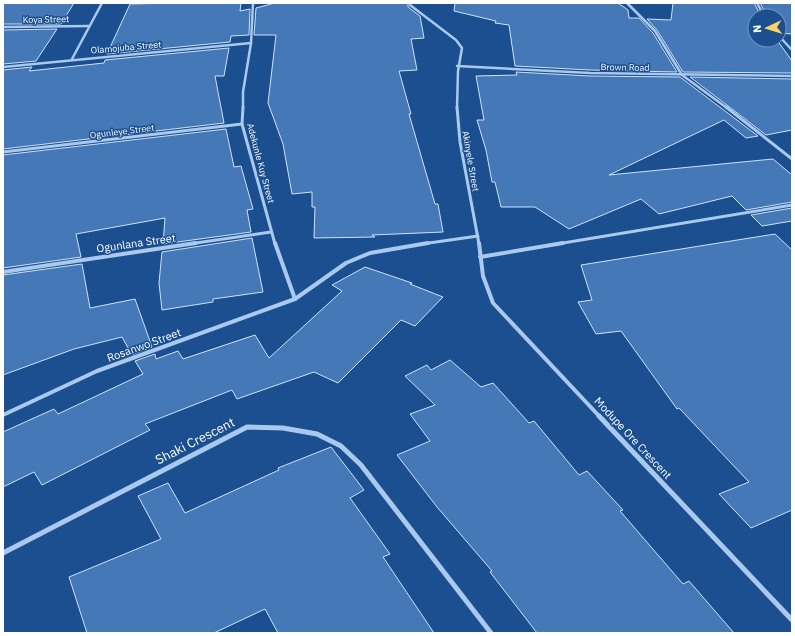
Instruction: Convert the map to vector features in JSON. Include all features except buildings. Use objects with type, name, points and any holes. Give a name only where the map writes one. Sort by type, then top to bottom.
[{"type":"street","points":[[72,59],[102,3]]},
{"type":"street","name":"Adekunle Kuy Street","points":[[253,3],[251,43],[242,92],[242,124],[271,232],[295,299]]},
{"type":"street","points":[[626,3],[655,32],[682,75],[749,124],[792,159]]},
{"type":"street","name":"Akinyele Street","points":[[410,5],[456,40],[462,48],[457,66],[458,128],[478,236],[480,257]]},
{"type":"street","name":"Koya Street","points":[[3,27],[90,26]]},
{"type":"street","name":"Olamojuba Street","points":[[3,67],[72,59],[251,43]]},
{"type":"street","name":"Brown Road","points":[[457,66],[682,75],[792,76]]},
{"type":"street","name":"Ogunleye Street","points":[[3,152],[242,124]]},
{"type":"street","points":[[480,257],[792,204]]},
{"type":"street","name":"Ogunlana Street","points":[[3,272],[271,232]]},
{"type":"street","name":"Rosanwo Street","points":[[3,415],[97,371],[295,299],[346,264],[370,253],[478,236]]},
{"type":"street","name":"Modupe Ore Crescent","points":[[480,257],[484,280],[491,300],[507,319],[792,620]]},
{"type":"street","name":"Shaki Crescent","points":[[3,553],[247,427],[280,427],[318,434],[340,445],[361,465],[491,633]]}]
